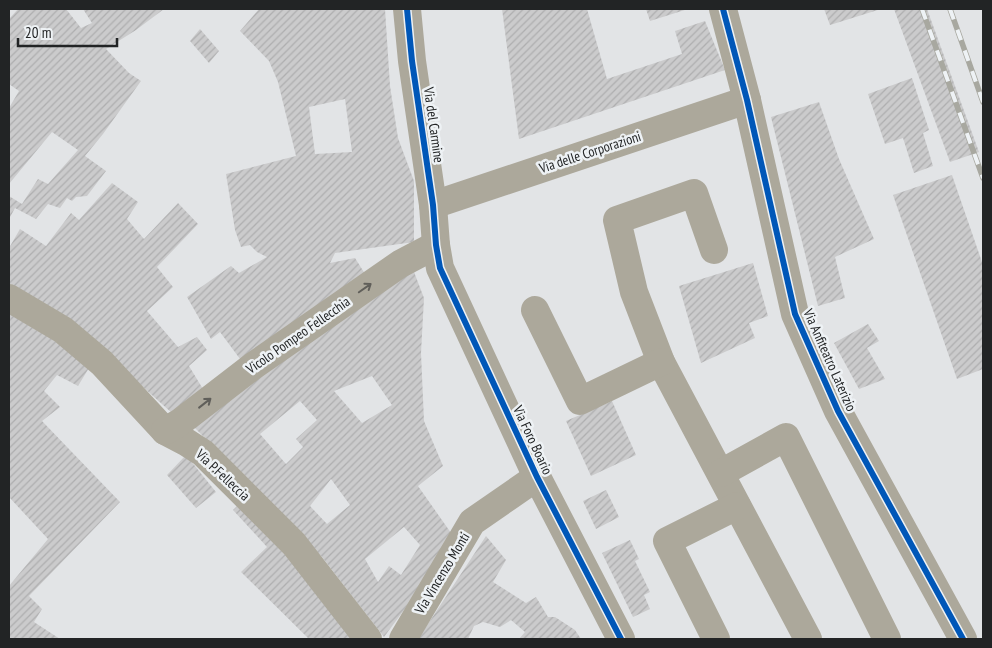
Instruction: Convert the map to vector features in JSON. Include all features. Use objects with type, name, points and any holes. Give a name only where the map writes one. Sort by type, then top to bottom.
[{"type":"street","name":"Via del Carmine","points":[[407,9],[412,61],[433,205],[436,245]]},
{"type":"street","name":"Via Anfiteatro Laterizio","points":[[723,9],[747,100],[794,314],[838,411],[963,639]]},
{"type":"street","name":"Via delle Corporazioni","points":[[433,205],[747,100]]},
{"type":"street","points":[[714,250],[694,193],[617,220],[634,292],[661,362],[808,639]]},
{"type":"street","name":"Vicolo Pompeo Fellecchia","points":[[165,431],[179,423],[253,366],[400,264],[436,245]]},
{"type":"street","name":"Via Foro Boario","points":[[436,245],[440,268],[537,477],[621,639]]},
{"type":"street","name":"Via P.Felleccia","points":[[9,298],[63,330],[102,363],[165,431],[204,454],[294,544],[368,639]]},
{"type":"street","points":[[535,310],[580,401],[661,362]]},
{"type":"street","points":[[720,473],[786,437],[887,639]]},
{"type":"street","name":"Via Vincenzo Monti","points":[[402,639],[472,522],[537,477]]},
{"type":"street","points":[[716,639],[667,541],[737,506]]},
{"type":"building","points":[[18,9],[66,9],[81,28],[92,23],[83,9],[164,9],[106,49],[129,73],[141,81],[85,156],[106,171],[87,196],[76,197],[72,201],[67,198],[60,208],[48,204],[36,219],[15,208],[9,219],[9,196],[22,204],[38,179],[48,184],[78,150],[52,132],[9,184],[9,108],[19,91],[9,84],[9,19]]},
{"type":"building","points":[[259,9],[385,9],[390,86],[398,138],[414,181],[414,242],[335,253],[330,263],[355,258],[367,277],[243,363],[220,332],[211,339],[187,297],[231,266],[239,273],[267,257],[257,252],[250,245],[241,247],[235,230],[226,174],[296,156],[278,82],[269,61],[240,31]],"holes":[[[345,99],[352,152],[315,154],[309,107]]]},
{"type":"building","points":[[502,9],[587,9],[607,79],[682,54],[675,31],[705,21],[725,70],[519,139]]},
{"type":"building","points":[[646,9],[688,9],[650,21]]},
{"type":"building","points":[[824,9],[881,9],[830,25]]},
{"type":"building","points":[[894,9],[927,9],[979,152],[950,162]]},
{"type":"building","points":[[200,29],[219,51],[209,63],[190,41]]},
{"type":"building","points":[[912,78],[929,130],[923,133],[933,166],[914,173],[903,138],[885,144],[868,94]]},
{"type":"building","points":[[819,102],[839,159],[874,239],[835,257],[845,298],[818,306],[771,117]]},
{"type":"building","points":[[952,175],[983,265],[983,369],[957,379],[893,195]]},
{"type":"building","points":[[112,183],[138,202],[127,219],[144,239],[178,203],[198,224],[157,267],[173,287],[147,311],[178,347],[197,337],[207,350],[189,366],[206,394],[173,414],[71,322],[9,288],[9,248],[20,229],[46,246],[71,213],[79,220]]},
{"type":"building","points":[[753,263],[768,316],[749,323],[755,338],[701,363],[679,286]]},
{"type":"building","points":[[411,264],[424,298],[421,353],[424,421],[443,466],[418,486],[456,540],[384,637],[322,557],[193,426]],"holes":[[[372,376],[392,405],[362,423],[334,391]],[[300,401],[317,420],[296,439],[303,447],[286,464],[260,434]],[[331,479],[350,505],[327,524],[310,506]],[[404,527],[420,545],[401,575],[389,566],[378,582],[365,559]]]},
{"type":"building","points":[[9,308],[92,363],[78,386],[57,375],[44,391],[60,407],[42,421],[120,502],[29,596],[42,609],[34,622],[60,639],[9,639],[9,586],[48,539],[9,497]]},
{"type":"building","points":[[868,324],[879,341],[867,348],[885,379],[859,389],[834,343]]},
{"type":"building","points":[[612,401],[636,455],[591,476],[566,421]]},
{"type":"building","points":[[186,455],[216,492],[196,508],[167,475]]},
{"type":"building","points":[[606,490],[619,517],[596,529],[583,501]]},
{"type":"building","points":[[242,501],[354,639],[309,639],[241,572],[267,547],[233,510]]},
{"type":"building","points":[[486,536],[506,560],[493,582],[526,603],[536,597],[548,617],[555,617],[575,630],[581,639],[519,639],[525,632],[511,620],[500,627],[483,622],[474,626],[468,639],[418,639]]},
{"type":"building","points":[[630,540],[639,559],[635,561],[650,592],[644,595],[650,609],[633,617],[602,553]]},
{"type":"railway","points":[[922,9],[983,178]]},
{"type":"railway","points":[[950,9],[983,102]]},
{"type":"cycle path","points":[[407,9],[412,61],[433,205],[440,268],[537,477],[621,639]]},
{"type":"cycle path","points":[[723,9],[747,100],[795,314],[838,411],[963,639]]}]
